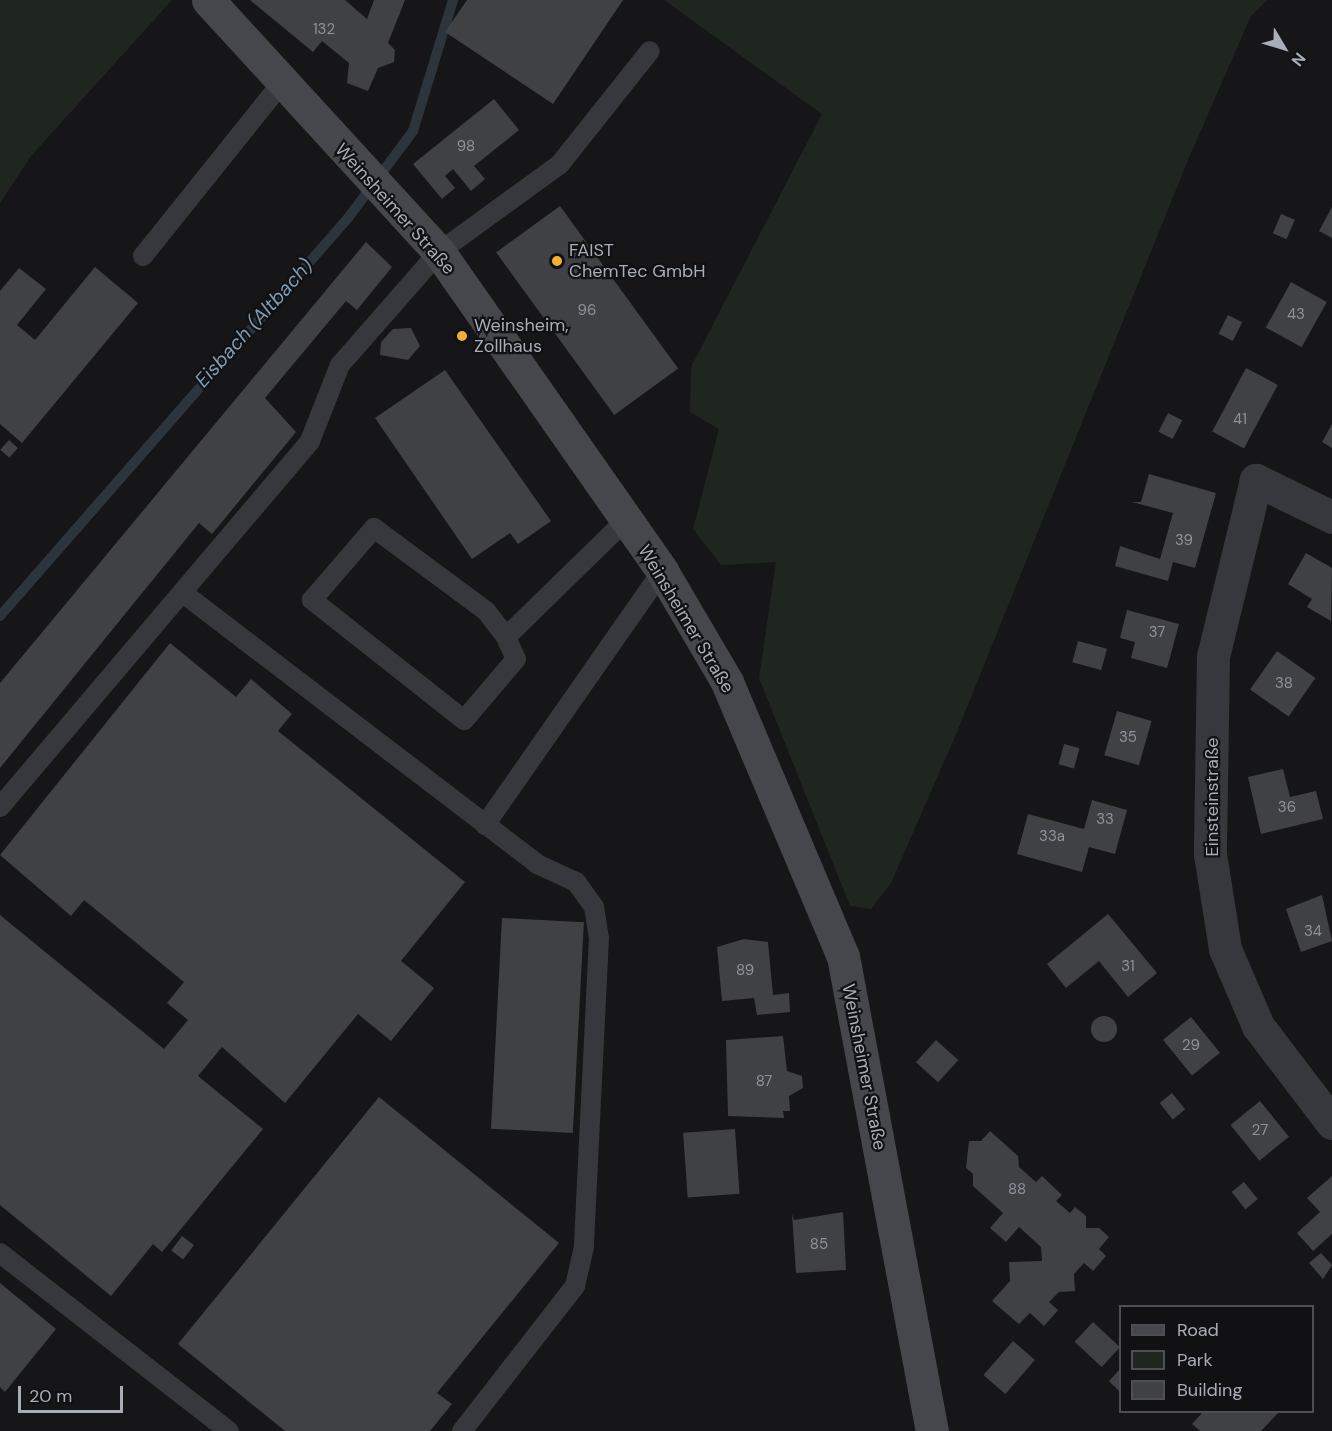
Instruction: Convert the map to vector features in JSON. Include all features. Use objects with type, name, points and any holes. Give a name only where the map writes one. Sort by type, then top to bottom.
[{"type":"main road","name":"Weinsheimer Straße","points":[[208,0],[281,84],[439,252],[662,571],[727,682],[843,956],[932,1431]]},
{"type":"street","name":"Einsteinstraße","points":[[1332,517],[1256,480],[1213,656],[1209,854],[1225,949],[1258,1026],[1332,1123]]},
{"type":"lane","points":[[0,807],[310,441],[340,365],[439,252],[560,164],[650,51]]},
{"type":"lane","points":[[143,256],[281,84]]},
{"type":"lane","points":[[506,637],[625,521]]},
{"type":"lane","points":[[374,528],[486,611],[506,637],[516,659],[464,720],[312,600],[374,528]]},
{"type":"lane","points":[[484,825],[662,571]]},
{"type":"lane","points":[[183,593],[537,864],[576,882],[594,907],[599,938],[584,1247],[575,1286],[462,1431]]},
{"type":"lane","points":[[0,1253],[229,1431]]},
{"type":"green space","points":[[0,0],[172,0],[31,156],[0,203]]},
{"type":"green space","points":[[664,0],[1267,0],[1251,16],[1188,160],[957,732],[891,883],[871,909],[850,906],[759,678],[776,562],[721,565],[693,529],[719,429],[690,412],[691,367],[822,114]]},
{"type":"building","points":[[250,0],[345,0],[367,19],[374,0],[405,0],[388,43],[395,50],[394,62],[378,68],[368,91],[347,83],[349,63],[322,41],[313,52]]},
{"type":"building","points":[[467,0],[623,0],[553,104],[445,32]]},
{"type":"building","points":[[494,99],[519,130],[474,166],[485,179],[471,191],[453,169],[445,176],[455,188],[442,199],[413,164]]},
{"type":"building","points":[[560,206],[678,369],[614,415],[496,252]]},
{"type":"building","points":[[1332,207],[1332,238],[1319,231]]},
{"type":"building","points":[[1281,214],[1295,220],[1287,239],[1273,233]]},
{"type":"building","points":[[366,242],[392,267],[357,310],[346,301],[265,398],[296,432],[212,534],[199,523],[0,768],[0,683]]},
{"type":"building","points":[[95,267],[138,303],[22,443],[0,424],[0,291],[19,268],[46,289],[17,325],[35,340]]},
{"type":"building","points":[[1291,282],[1327,302],[1302,347],[1266,327]]},
{"type":"building","points":[[1228,315],[1242,322],[1233,341],[1218,334]]},
{"type":"building","points":[[411,328],[420,346],[408,360],[380,355],[381,342],[393,329]]},
{"type":"building","points":[[1246,368],[1278,385],[1244,448],[1212,432]]},
{"type":"building","points":[[445,370],[551,521],[518,544],[510,533],[472,559],[375,418]]},
{"type":"building","points":[[1168,413],[1182,420],[1173,439],[1158,432]]},
{"type":"building","points":[[1332,424],[1332,448],[1322,442]]},
{"type":"building","points":[[9,440],[18,448],[9,458],[0,450]]},
{"type":"building","points":[[1149,474],[1216,493],[1195,568],[1173,562],[1168,581],[1115,566],[1120,546],[1160,559],[1173,513],[1132,502],[1141,502]]},
{"type":"building","points":[[1306,553],[1332,568],[1331,621],[1307,607],[1312,599],[1288,584]]},
{"type":"building","points":[[1127,610],[1179,624],[1167,668],[1131,658],[1135,642],[1120,638]]},
{"type":"building","points":[[1078,641],[1107,649],[1101,670],[1072,662]]},
{"type":"building","points":[[170,643],[236,697],[251,679],[292,714],[278,731],[465,882],[401,961],[434,988],[391,1041],[358,1014],[285,1103],[222,1047],[198,1076],[263,1129],[162,1252],[153,1244],[111,1296],[0,1205],[0,915],[164,1049],[188,1020],[167,1003],[184,982],[84,900],[71,916],[0,855]]},
{"type":"building","points":[[1277,651],[1316,678],[1289,716],[1250,690]]},
{"type":"building","points":[[1117,711],[1152,721],[1139,765],[1104,755]]},
{"type":"building","points":[[1064,744],[1079,748],[1074,768],[1059,764]]},
{"type":"building","points":[[1283,769],[1290,797],[1316,791],[1323,819],[1261,834],[1248,777]]},
{"type":"building","points":[[1092,800],[1127,810],[1115,854],[1089,847],[1082,872],[1017,854],[1028,814],[1084,829]]},
{"type":"building","points":[[1322,895],[1332,941],[1301,952],[1286,909]]},
{"type":"building","points":[[1108,914],[1157,973],[1128,997],[1099,961],[1066,988],[1047,964]]},
{"type":"building","points":[[502,918],[584,922],[573,1133],[491,1129]]},
{"type":"building","points":[[744,939],[768,942],[773,995],[789,993],[790,1012],[757,1015],[754,998],[722,1001],[717,947]]},
{"type":"building","points":[[1104,1016],[1113,1020],[1117,1029],[1113,1038],[1104,1042],[1095,1038],[1091,1029],[1095,1020]]},
{"type":"building","points":[[1191,1017],[1220,1053],[1192,1075],[1163,1040]]},
{"type":"building","points":[[783,1036],[787,1071],[802,1076],[803,1088],[789,1096],[790,1111],[783,1111],[784,1118],[728,1116],[726,1040]]},
{"type":"building","points":[[936,1040],[958,1060],[938,1082],[916,1062]]},
{"type":"building","points":[[1172,1093],[1185,1109],[1173,1119],[1160,1103]]},
{"type":"building","points":[[379,1097],[559,1243],[437,1393],[452,1404],[430,1431],[285,1431],[178,1344]]},
{"type":"building","points":[[1260,1101],[1289,1137],[1259,1161],[1230,1125]]},
{"type":"building","points":[[735,1129],[740,1194],[688,1197],[683,1133]]},
{"type":"building","points":[[990,1131],[1018,1156],[1019,1167],[1036,1182],[1042,1176],[1062,1195],[1056,1201],[1070,1213],[1075,1207],[1086,1216],[1086,1228],[1099,1228],[1109,1237],[1099,1249],[1106,1256],[1093,1271],[1084,1263],[1074,1274],[1075,1291],[1059,1292],[1049,1302],[1058,1310],[1044,1326],[1030,1313],[1019,1324],[992,1301],[1010,1281],[1009,1262],[1042,1261],[1041,1247],[1019,1227],[1006,1242],[990,1228],[1003,1213],[973,1186],[973,1174],[966,1168],[969,1141],[981,1141]]},
{"type":"building","points":[[1332,1176],[1332,1234],[1313,1251],[1297,1233],[1320,1212],[1307,1198]]},
{"type":"building","points":[[1244,1182],[1258,1199],[1245,1209],[1232,1192]]},
{"type":"building","points":[[843,1212],[846,1270],[796,1273],[792,1214],[794,1220]]},
{"type":"building","points":[[182,1236],[194,1245],[183,1259],[171,1250]]},
{"type":"building","points":[[1321,1253],[1332,1265],[1323,1279],[1309,1263]]},
{"type":"building","points":[[0,1283],[56,1329],[5,1392],[0,1387]]},
{"type":"building","points":[[1093,1322],[1119,1348],[1102,1367],[1075,1342]]},
{"type":"building","points":[[1013,1341],[1035,1360],[1005,1394],[983,1375]]},
{"type":"building","points":[[1119,1370],[1119,1391],[1109,1381]]},
{"type":"building","points":[[1202,1413],[1278,1413],[1261,1431],[1200,1431],[1192,1424]]},
{"type":"waterway","name":"Eisbach (Altbach)","points":[[0,616],[348,218],[413,131],[453,0]]},
{"type":"place","name":"FAIST ChemTec GmbH","points":[[557,261]]},
{"type":"place","name":"Weinsheim, Zollhaus","points":[[462,336]]}]
